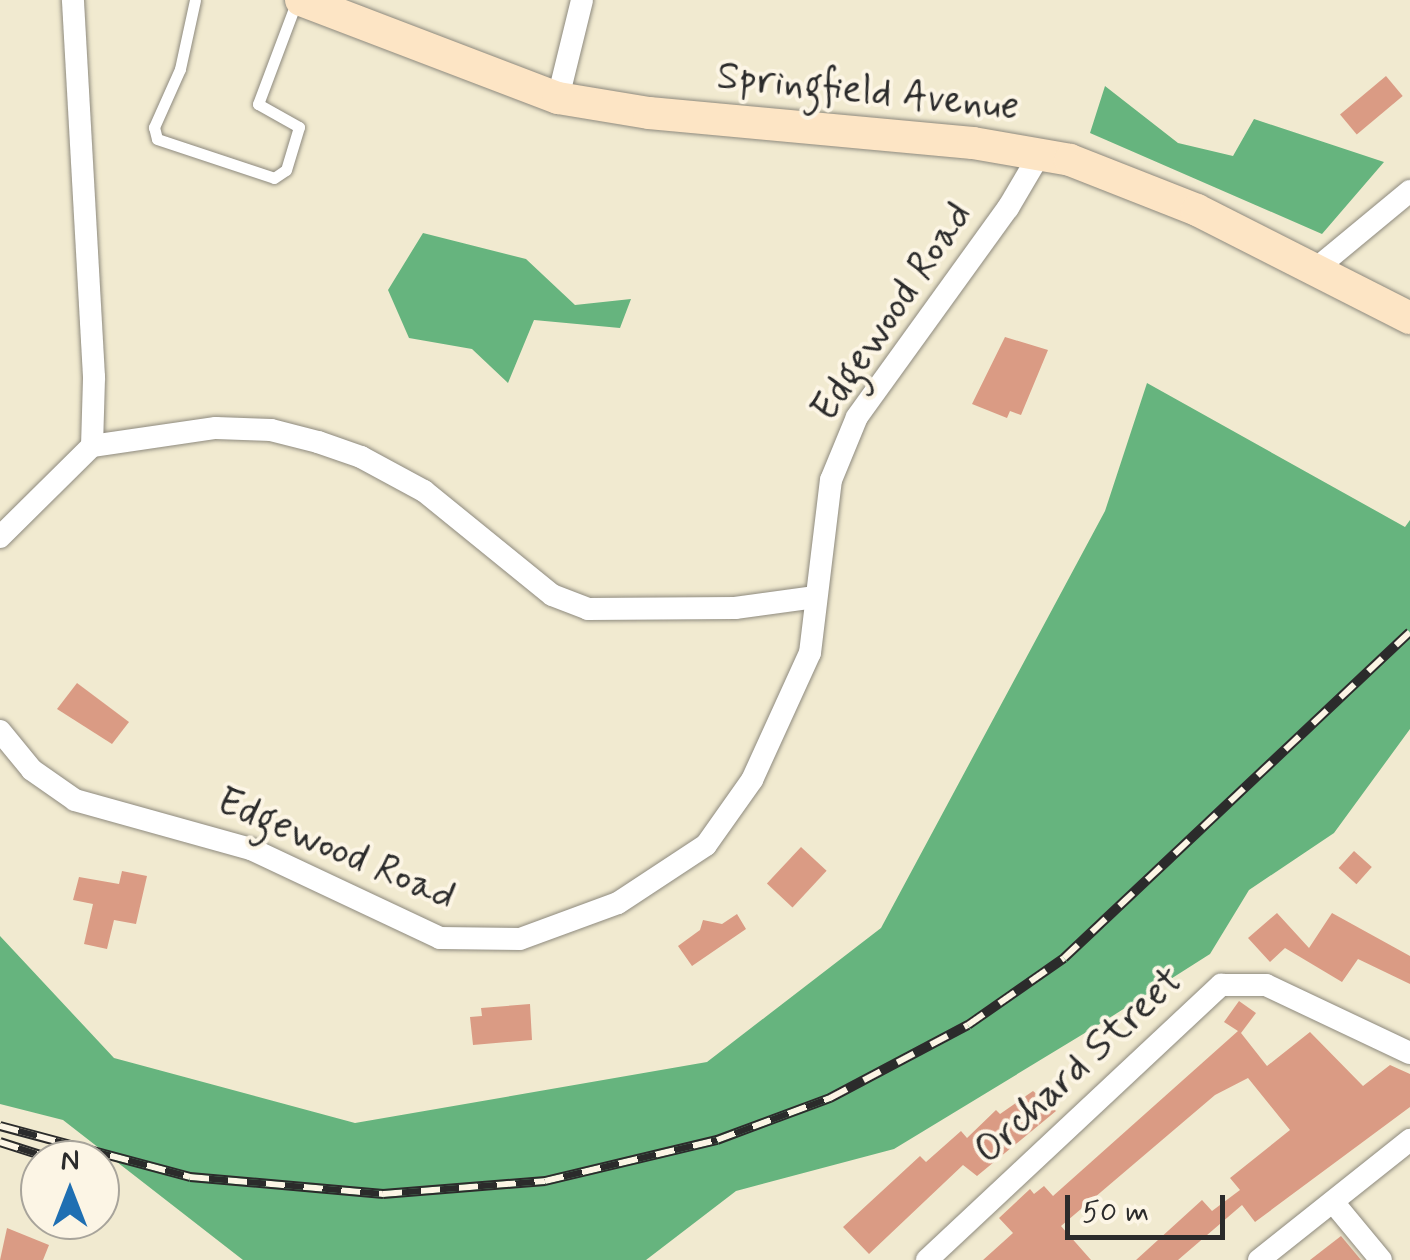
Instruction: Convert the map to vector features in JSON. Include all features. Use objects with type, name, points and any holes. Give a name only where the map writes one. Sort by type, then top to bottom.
[{"type":"main road","name":"Springfield Avenue","points":[[299,0],[558,98],[1040,152],[1197,210],[1312,272],[1410,318]]},
{"type":"street","points":[[73,0],[94,377],[92,446]]},
{"type":"street","points":[[558,98],[582,0]]},
{"type":"street","name":"Edgewood Road","points":[[0,731],[51,786],[93,808],[252,849],[410,929],[494,943],[577,922],[706,845],[752,780],[810,653],[830,480],[857,417],[1008,208],[1040,152]]},
{"type":"street","points":[[1312,272],[1410,191]]},
{"type":"street","points":[[0,537],[92,446],[216,428],[271,430],[361,457],[424,492],[552,595],[588,610],[735,608],[815,598]]},
{"type":"street","name":"Orchard Street","points":[[926,1260],[1221,984],[1266,984],[1410,1053]]},
{"type":"street","points":[[1259,1260],[1410,1140]]},
{"type":"street","points":[[1333,1202],[1380,1260]]},
{"type":"lane","points":[[195,0],[180,69],[154,127],[157,139],[274,178],[286,170],[299,127],[258,104],[299,0]]},
{"type":"green space","points":[[1105,86],[1178,143],[1233,156],[1254,119],[1384,162],[1322,234],[1090,133]]},
{"type":"green space","points":[[423,233],[526,259],[575,305],[631,299],[620,328],[534,320],[508,383],[472,349],[409,338],[388,290]]},
{"type":"green space","points":[[1147,383],[1405,527],[1410,520],[1410,729],[1334,833],[1249,890],[1210,954],[894,1149],[736,1191],[646,1260],[243,1260],[120,1164],[120,1140],[89,1140],[63,1120],[0,1104],[0,936],[114,1058],[355,1123],[707,1062],[881,928],[1105,511]]},
{"type":"building","points":[[1386,76],[1403,96],[1357,134],[1340,115]]},
{"type":"building","points":[[1005,337],[1048,350],[1021,415],[1010,411],[1007,418],[972,404]]},
{"type":"building","points":[[77,683],[129,722],[112,744],[57,709]]},
{"type":"building","points":[[801,847],[827,871],[792,907],[767,884]]},
{"type":"building","points":[[1354,851],[1372,867],[1356,884],[1339,868]]},
{"type":"building","points":[[122,871],[147,876],[136,924],[114,920],[107,949],[84,944],[93,904],[73,900],[79,877],[119,884]]},
{"type":"building","points":[[1277,913],[1309,948],[1332,913],[1410,956],[1410,984],[1358,959],[1342,982],[1285,948],[1270,962],[1248,938]]},
{"type":"building","points":[[737,914],[746,929],[692,966],[678,946],[700,930],[703,920],[722,924]]},
{"type":"building","points":[[1239,1001],[1256,1013],[1241,1033],[1267,1066],[1310,1032],[1363,1086],[1390,1065],[1410,1074],[1410,1107],[1255,1222],[1242,1205],[1178,1260],[1136,1260],[1202,1200],[1212,1211],[1240,1190],[1230,1178],[1290,1130],[1248,1078],[1215,1095],[1061,1226],[1091,1260],[983,1260],[1013,1233],[999,1218],[1030,1189],[1034,1194],[1044,1186],[1053,1196],[1238,1031],[1224,1022]]},
{"type":"building","points":[[530,1004],[532,1040],[473,1045],[470,1017],[482,1016],[481,1008]]},
{"type":"building","points":[[1033,1091],[1056,1111],[977,1176],[963,1165],[869,1254],[843,1227],[920,1156],[926,1162],[961,1131],[967,1138],[996,1110],[1000,1114]]},
{"type":"building","points":[[7,1228],[20,1233],[20,1240],[49,1245],[43,1260],[0,1260]]},
{"type":"building","points":[[1341,1236],[1361,1260],[1310,1260]]},
{"type":"railway","points":[[0,1126],[190,1177],[383,1194],[545,1181],[717,1140],[830,1098],[968,1025],[1064,958],[1410,632]]},
{"type":"railway","points":[[0,1142],[20,1148]]}]
